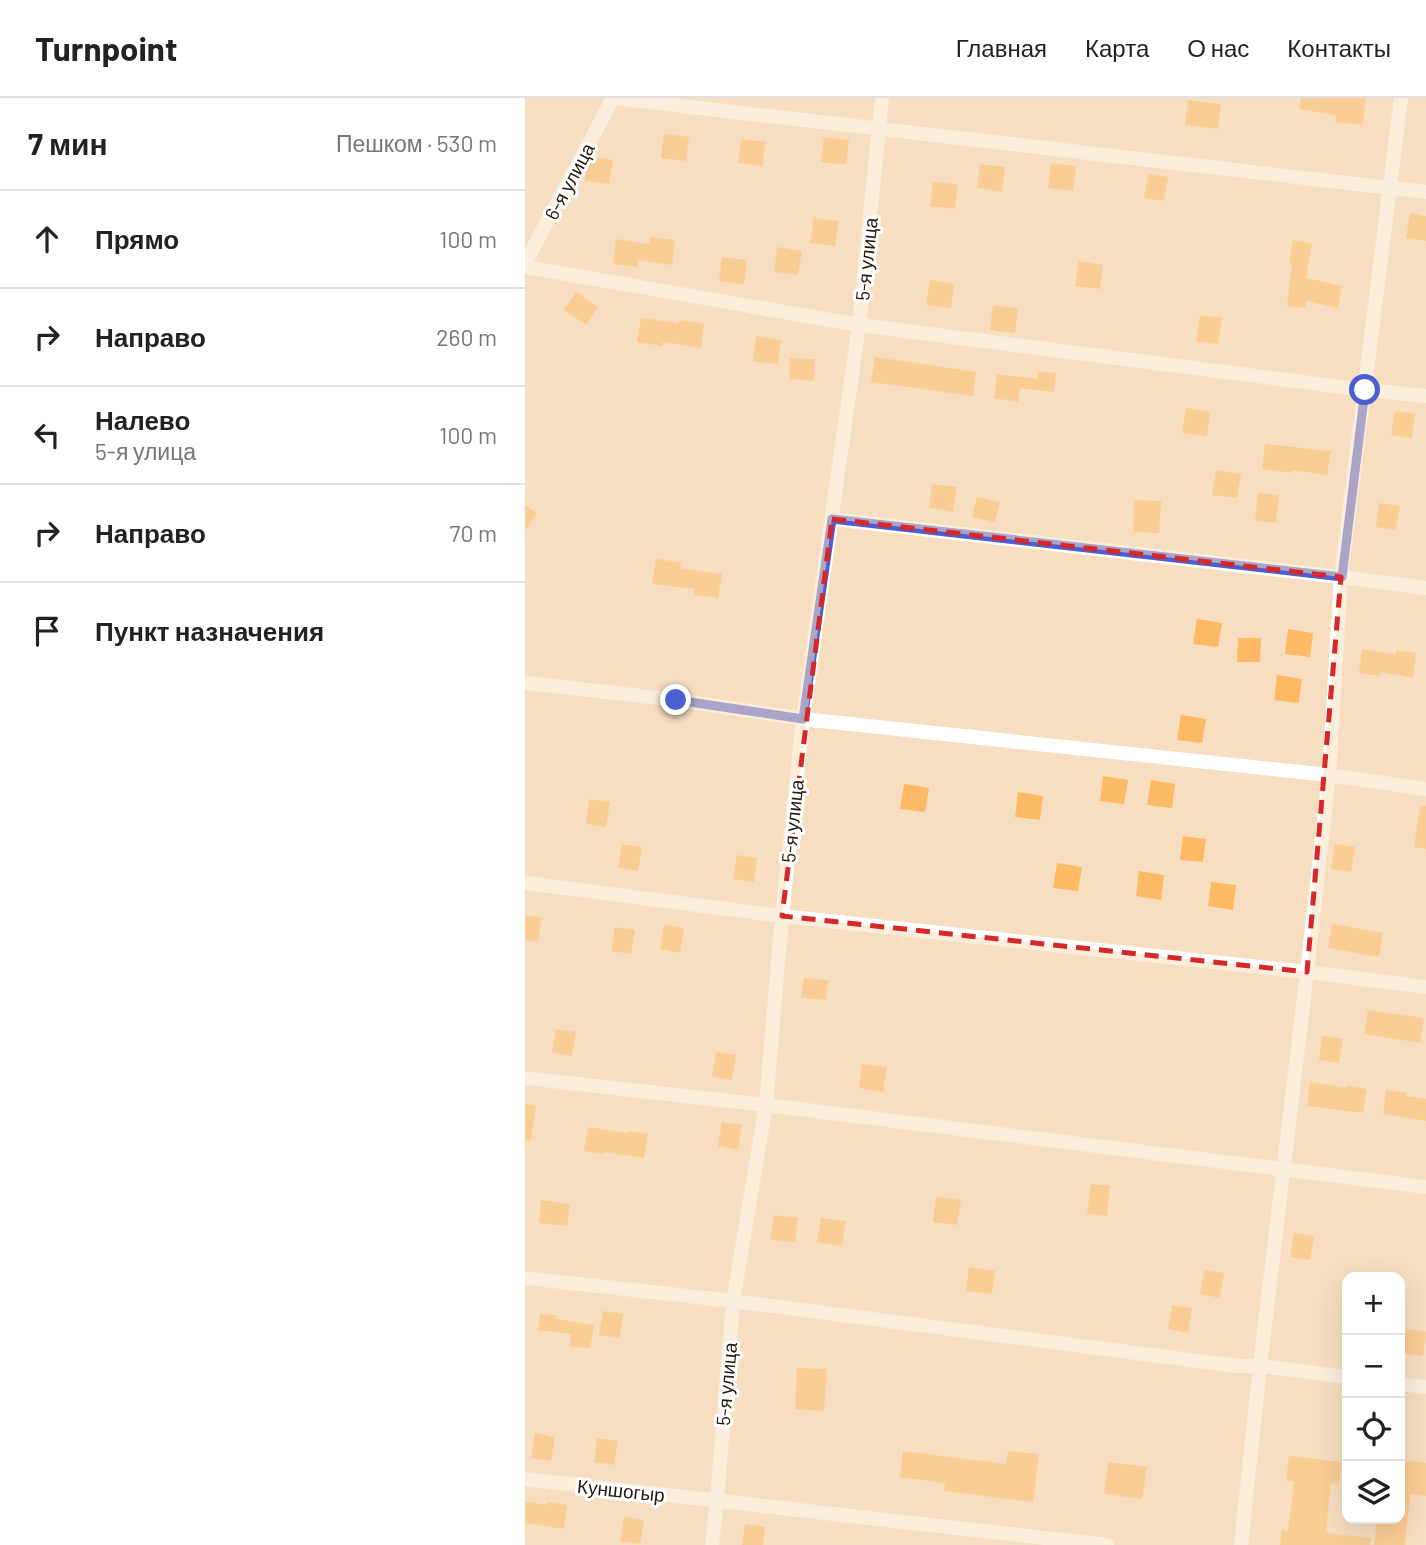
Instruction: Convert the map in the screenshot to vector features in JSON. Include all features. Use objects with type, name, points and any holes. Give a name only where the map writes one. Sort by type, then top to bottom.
[{"type":"street","points":[[613,98],[1426,192]]},
{"type":"street","name":"6-я улица","points":[[525,265],[613,98]]},
{"type":"street","name":"5-я улица","points":[[712,1545],[733,1301],[767,1105],[782,916],[803,719],[859,325],[882,98]]},
{"type":"street","points":[[1241,1545],[1329,775],[1342,577],[1401,98]]},
{"type":"street","points":[[525,265],[859,325],[1426,396]]},
{"type":"street","points":[[832,519],[1426,588]]},
{"type":"street","points":[[525,683],[676,700],[803,719],[1329,775],[1426,789]]},
{"type":"street","points":[[525,883],[782,916],[1426,987]]},
{"type":"street","points":[[525,1078],[767,1105],[1426,1187]]},
{"type":"street","points":[[525,1278],[733,1301],[1237,1366],[1260,1366],[1342,1376]]},
{"type":"street","points":[[1405,1385],[1426,1387]]},
{"type":"street","name":"Куншогыр","points":[[525,1479],[1107,1545]]},
{"type":"highlighted area","points":[[832,519],[1341,577],[1307,972],[782,916]]},
{"type":"building","points":[[1301,98],[1366,98],[1363,125],[1335,122],[1336,115],[1299,109]]},
{"type":"building","points":[[1188,100],[1221,104],[1218,129],[1185,125]]},
{"type":"building","points":[[664,134],[689,137],[686,161],[661,158]]},
{"type":"building","points":[[824,137],[849,140],[846,165],[821,162]]},
{"type":"building","points":[[741,139],[766,142],[762,166],[738,163]]},
{"type":"building","points":[[593,157],[613,160],[609,184],[585,181],[586,168]]},
{"type":"building","points":[[1051,163],[1076,166],[1073,191],[1048,188]]},
{"type":"building","points":[[980,164],[1005,167],[1002,192],[977,188]]},
{"type":"building","points":[[1148,174],[1168,177],[1164,201],[1144,198]]},
{"type":"building","points":[[933,181],[958,185],[955,209],[930,206]]},
{"type":"building","points":[[1410,213],[1426,216],[1426,241],[1406,238]]},
{"type":"building","points":[[814,218],[839,221],[835,246],[810,243]]},
{"type":"building","points":[[650,237],[675,240],[672,265],[638,260],[637,267],[613,264],[616,239],[649,244]]},
{"type":"building","points":[[1293,240],[1312,243],[1306,278],[1342,286],[1338,308],[1306,301],[1305,308],[1287,306]]},
{"type":"building","points":[[777,247],[802,251],[798,275],[774,272]]},
{"type":"building","points":[[722,257],[747,260],[744,285],[719,281]]},
{"type":"building","points":[[1079,261],[1103,265],[1100,289],[1075,286]]},
{"type":"building","points":[[930,280],[954,284],[951,308],[926,305]]},
{"type":"building","points":[[576,292],[598,307],[586,325],[564,310]]},
{"type":"building","points":[[993,305],[1018,308],[1015,333],[990,330]]},
{"type":"building","points":[[1200,315],[1222,318],[1218,344],[1196,341]]},
{"type":"building","points":[[641,318],[704,323],[701,348],[663,342],[662,346],[637,342]]},
{"type":"building","points":[[756,336],[781,340],[778,364],[753,361]]},
{"type":"building","points":[[875,357],[976,372],[973,396],[871,382]]},
{"type":"building","points":[[790,358],[815,359],[814,381],[789,379]]},
{"type":"building","points":[[1038,371],[1056,373],[1054,392],[1020,388],[1018,402],[994,398],[997,374],[1037,379]]},
{"type":"building","points":[[1186,408],[1210,412],[1207,436],[1182,433]]},
{"type":"building","points":[[1395,411],[1415,414],[1412,438],[1391,435]]},
{"type":"building","points":[[1265,444],[1331,451],[1327,475],[1262,469]]},
{"type":"building","points":[[1216,470],[1241,474],[1237,498],[1212,495]]},
{"type":"building","points":[[932,484],[957,487],[953,512],[929,508]]},
{"type":"building","points":[[1258,493],[1279,495],[1276,523],[1255,521]]},
{"type":"building","points":[[977,497],[1000,502],[995,522],[972,517]]},
{"type":"building","points":[[1134,500],[1161,501],[1159,533],[1133,532]]},
{"type":"building","points":[[1379,503],[1400,506],[1396,530],[1376,527]]},
{"type":"building","points":[[525,505],[537,513],[525,531]]},
{"type":"building","points":[[656,559],[681,562],[680,568],[722,574],[718,598],[693,595],[694,589],[652,584]]},
{"type":"building","points":[[1197,619],[1222,623],[1218,647],[1193,644]]},
{"type":"building","points":[[1288,629],[1313,633],[1310,657],[1285,654]]},
{"type":"building","points":[[1238,638],[1261,638],[1260,662],[1237,662]]},
{"type":"building","points":[[1362,649],[1396,654],[1396,650],[1416,653],[1413,678],[1380,672],[1379,676],[1359,673]]},
{"type":"building","points":[[1277,675],[1302,679],[1299,703],[1274,700]]},
{"type":"building","points":[[1181,715],[1206,719],[1202,743],[1177,740]]},
{"type":"building","points":[[1103,776],[1128,780],[1124,804],[1100,801]]},
{"type":"building","points":[[1151,780],[1175,784],[1172,808],[1147,805]]},
{"type":"building","points":[[904,784],[929,788],[925,812],[900,809]]},
{"type":"building","points":[[1018,792],[1043,796],[1040,820],[1015,817]]},
{"type":"building","points":[[589,799],[610,802],[606,827],[586,824]]},
{"type":"building","points":[[1420,806],[1426,806],[1426,849],[1414,847]]},
{"type":"building","points":[[1183,836],[1206,839],[1203,862],[1180,860]]},
{"type":"building","points":[[622,844],[642,847],[638,871],[618,868]]},
{"type":"building","points":[[1335,844],[1355,847],[1351,872],[1331,869]]},
{"type":"building","points":[[737,855],[757,858],[754,882],[733,879]]},
{"type":"building","points":[[1057,863],[1082,867],[1078,891],[1053,888]]},
{"type":"building","points":[[1139,871],[1164,875],[1161,900],[1136,896]]},
{"type":"building","points":[[1211,882],[1236,885],[1233,910],[1208,906]]},
{"type":"building","points":[[525,915],[542,918],[538,942],[525,940]]},
{"type":"building","points":[[1332,924],[1383,933],[1379,957],[1328,948]]},
{"type":"building","points":[[664,925],[684,928],[680,953],[660,949]]},
{"type":"building","points":[[615,927],[635,930],[631,954],[611,951]]},
{"type":"building","points":[[804,978],[828,980],[826,1000],[801,998]]},
{"type":"building","points":[[1368,1010],[1424,1018],[1420,1043],[1364,1034]]},
{"type":"building","points":[[556,1029],[576,1032],[572,1056],[552,1053]]},
{"type":"building","points":[[1322,1036],[1343,1039],[1339,1063],[1319,1060]]},
{"type":"building","points":[[716,1052],[736,1055],[732,1080],[712,1077]]},
{"type":"building","points":[[862,1064],[887,1067],[883,1092],[859,1088]]},
{"type":"building","points":[[1310,1082],[1367,1089],[1363,1113],[1307,1106]]},
{"type":"building","points":[[1386,1090],[1426,1099],[1426,1121],[1383,1114]]},
{"type":"building","points":[[525,1104],[536,1106],[531,1141],[525,1140]]},
{"type":"building","points":[[722,1122],[742,1125],[738,1150],[718,1146]]},
{"type":"building","points":[[588,1127],[648,1134],[644,1158],[584,1151]]},
{"type":"building","points":[[1091,1184],[1110,1186],[1107,1216],[1087,1214]]},
{"type":"building","points":[[936,1197],[961,1200],[957,1225],[933,1222]]},
{"type":"building","points":[[541,1200],[570,1204],[567,1226],[539,1223]]},
{"type":"building","points":[[774,1215],[798,1218],[795,1243],[770,1239]]},
{"type":"building","points":[[821,1218],[846,1221],[842,1246],[817,1242]]},
{"type":"building","points":[[1294,1233],[1314,1236],[1310,1260],[1290,1257]]},
{"type":"building","points":[[969,1267],[995,1271],[992,1294],[966,1291]]},
{"type":"building","points":[[1204,1270],[1224,1273],[1220,1298],[1200,1294]]},
{"type":"building","points":[[1172,1305],[1192,1308],[1188,1333],[1168,1329]]},
{"type":"building","points":[[603,1311],[623,1314],[620,1338],[599,1335]]},
{"type":"building","points":[[540,1314],[557,1315],[556,1319],[594,1325],[590,1349],[570,1346],[571,1334],[538,1330]]},
{"type":"building","points":[[1406,1329],[1426,1332],[1423,1356],[1405,1353]]},
{"type":"building","points":[[797,1368],[827,1369],[824,1411],[795,1409]]},
{"type":"building","points":[[535,1433],[555,1437],[551,1461],[531,1458]]},
{"type":"building","points":[[597,1438],[618,1441],[614,1465],[594,1462]]},
{"type":"building","points":[[903,1451],[1006,1464],[1008,1451],[1039,1454],[1033,1502],[944,1491],[945,1483],[900,1477]]},
{"type":"building","points":[[1289,1456],[1342,1462],[1339,1484],[1331,1483],[1326,1533],[1371,1538],[1370,1545],[1280,1545],[1282,1530],[1288,1531],[1294,1482],[1286,1481]]},
{"type":"building","points":[[1405,1461],[1426,1463],[1426,1496],[1410,1494],[1405,1545],[1374,1545],[1376,1524],[1405,1524]]},
{"type":"building","points":[[1108,1462],[1147,1467],[1142,1499],[1104,1494]]},
{"type":"building","points":[[525,1501],[567,1505],[564,1529],[525,1523]]},
{"type":"building","points":[[624,1517],[644,1520],[640,1544],[620,1541]]},
{"type":"building","points":[[745,1524],[765,1527],[763,1545],[742,1545]]},
{"type":"route","points":[[676,700],[803,719],[832,519],[1342,577],[1365,390]]}]
